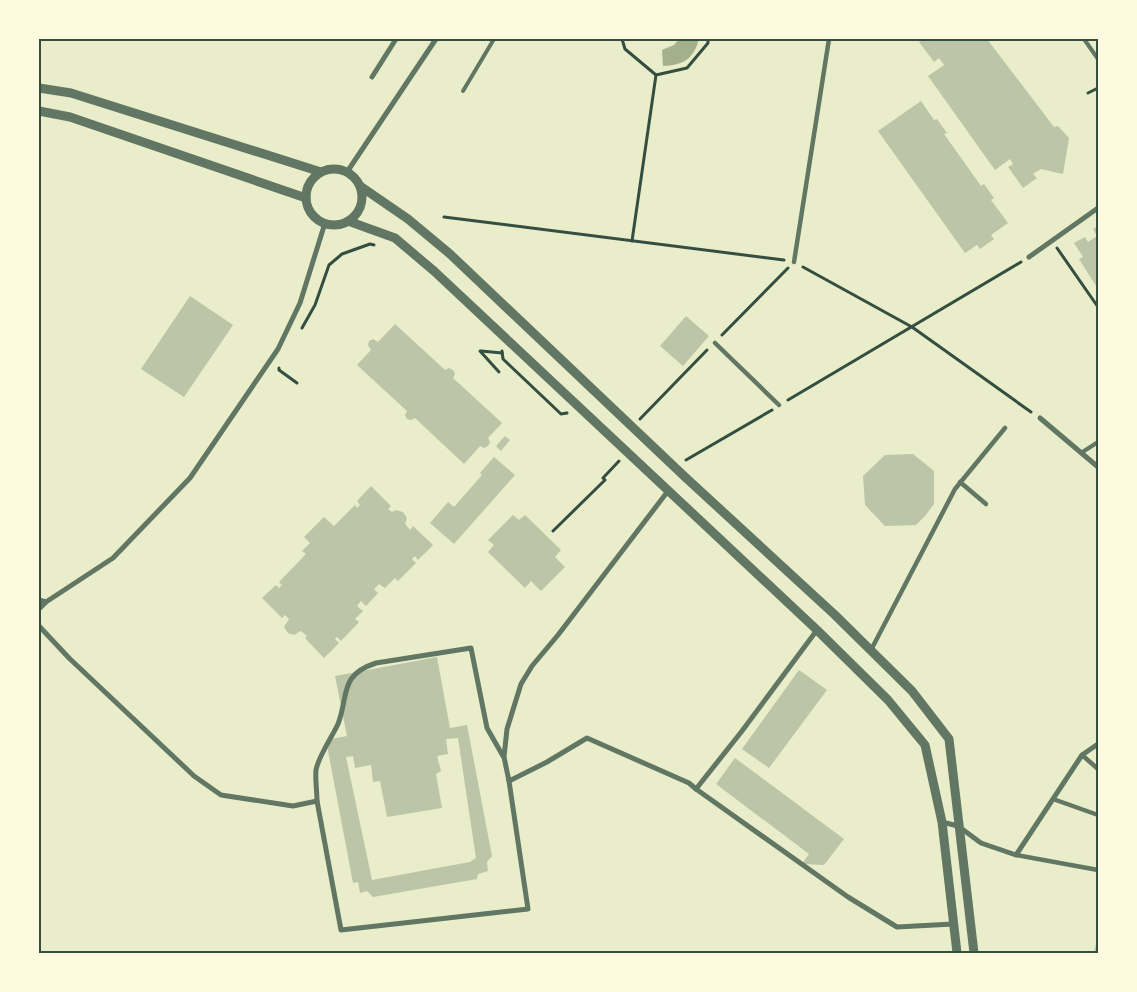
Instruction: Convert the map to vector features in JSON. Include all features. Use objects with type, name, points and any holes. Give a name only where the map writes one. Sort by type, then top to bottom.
[{"type":"street","points":[[372,77],[396,39]]},
{"type":"street","points":[[347,172],[436,39]]},
{"type":"street","points":[[794,262],[829,39]]},
{"type":"street","points":[[39,88],[71,93],[321,172]]},
{"type":"street","points":[[39,111],[70,117],[306,198]]},
{"type":"street","points":[[360,186],[362,194],[359,210],[348,221],[341,224],[324,223],[312,213],[306,198],[310,183],[321,172],[329,169],[338,169],[347,172],[360,186],[408,219],[450,254],[912,690],[948,739],[974,953]]},
{"type":"street","points":[[1029,257],[1098,208]]},
{"type":"street","points":[[348,221],[395,238],[434,270],[817,630],[888,700],[925,745],[942,822],[957,953]]},
{"type":"street","points":[[39,609],[46,602],[114,558],[190,478],[278,349],[300,303],[324,223]]},
{"type":"street","points":[[715,343],[779,405]]},
{"type":"street","points":[[1040,418],[1098,468]]},
{"type":"street","points":[[871,650],[950,497],[960,482],[1005,428]]},
{"type":"street","points":[[960,482],[986,504]]},
{"type":"street","points":[[504,757],[487,728],[471,648],[376,663],[362,667],[345,690],[338,723],[316,769],[317,800],[341,930],[528,909],[504,757],[507,729],[512,710],[521,684],[532,666],[558,635],[668,491]]},
{"type":"street","points":[[39,600],[46,602]]},
{"type":"street","points":[[39,626],[69,658],[194,776],[220,795],[293,806],[317,800]]},
{"type":"street","points":[[696,789],[817,630]]},
{"type":"street","points":[[509,782],[587,738],[689,783],[848,897],[897,927],[953,924]]},
{"type":"street","points":[[1016,855],[1082,754],[1098,744]]},
{"type":"street","points":[[1082,754],[1098,769]]},
{"type":"street","points":[[1053,799],[1098,815]]},
{"type":"street","points":[[942,822],[958,826],[981,843],[1016,855],[1098,870]]},
{"type":"lane","points":[[463,91],[494,39]]},
{"type":"lane","points":[[1084,39],[1098,59]]},
{"type":"lane","points":[[1081,453],[1098,442]]},
{"type":"path","points":[[622,39],[625,49],[656,75]]},
{"type":"path","points":[[656,75],[687,68],[708,42],[708,39]]},
{"type":"path","points":[[632,241],[656,75]]},
{"type":"path","points":[[1088,93],[1098,88]]},
{"type":"path","points":[[444,217],[794,262],[912,327],[1040,418]]},
{"type":"path","points":[[301,330],[315,306],[329,265],[342,254],[370,244],[379,246]]},
{"type":"path","points":[[1057,247],[1098,307]]},
{"type":"path","points":[[686,460],[1029,257]]},
{"type":"path","points":[[632,427],[794,262]]},
{"type":"path","points":[[499,372],[480,351],[502,351],[503,359],[561,414],[569,413]]},
{"type":"path","points":[[283,362],[278,370],[297,383]]},
{"type":"path","points":[[554,531],[605,480],[603,478],[623,458]]},
{"type":"shaded area","points":[[679,39],[699,39],[694,52],[682,63],[663,66],[662,50],[674,45]]},
{"type":"building","points":[[924,39],[987,39],[1054,127],[1058,126],[1069,138],[1063,174],[1041,169],[1033,174],[1037,178],[1023,188],[1008,167],[1013,164],[1010,159],[995,170],[928,76],[944,65],[939,58],[934,62],[919,42]]},
{"type":"building","points":[[921,101],[934,120],[937,119],[947,133],[944,134],[981,186],[984,184],[994,198],[991,200],[1008,223],[991,235],[994,239],[980,249],[977,245],[965,253],[878,131]]},
{"type":"building","points":[[1098,226],[1098,289],[1079,259],[1083,257],[1074,243],[1085,237],[1088,242],[1097,236],[1093,229]]},
{"type":"building","points":[[190,296],[233,325],[184,397],[141,369]]},
{"type":"building","points":[[686,316],[709,336],[683,366],[660,346]]},
{"type":"building","points":[[395,324],[445,370],[449,368],[453,370],[455,374],[453,378],[502,423],[488,438],[490,442],[488,446],[484,448],[480,446],[464,464],[415,418],[407,419],[405,415],[407,411],[357,365],[371,350],[368,345],[369,341],[373,339],[378,342]]},
{"type":"building","points":[[505,436],[510,440],[501,451],[496,446]]},
{"type":"building","points":[[913,454],[934,471],[934,504],[916,525],[885,526],[865,505],[863,476],[885,455]]},
{"type":"building","points":[[494,457],[515,475],[454,544],[430,523],[448,502],[454,507],[482,475],[480,473]]},
{"type":"building","points":[[371,486],[391,506],[388,509],[392,512],[396,510],[403,512],[407,518],[405,524],[410,530],[413,526],[433,545],[418,560],[415,556],[412,559],[416,563],[398,581],[395,578],[385,588],[379,584],[374,589],[378,593],[366,606],[361,601],[357,606],[363,611],[355,619],[359,622],[341,641],[337,637],[335,639],[339,643],[324,658],[301,631],[294,635],[288,633],[284,627],[289,619],[285,615],[282,618],[262,598],[276,585],[279,588],[282,585],[279,582],[306,554],[302,551],[310,543],[304,537],[324,517],[334,526],[355,505],[357,508],[360,505],[357,501]]},
{"type":"building","points":[[513,515],[519,520],[525,515],[561,550],[555,557],[565,567],[541,591],[531,581],[525,588],[488,552],[494,545],[488,540]]},
{"type":"building","points":[[437,657],[450,728],[467,725],[492,856],[487,862],[488,871],[478,874],[477,879],[373,897],[367,891],[360,893],[358,882],[353,883],[326,740],[347,736],[335,676]],"holes":[[[458,738],[476,858],[470,862],[372,880],[346,757],[353,756],[355,768],[371,765],[373,782],[380,781],[387,817],[442,808],[436,774],[441,771],[437,756],[448,754],[446,739]]]},
{"type":"building","points":[[799,670],[827,690],[769,768],[742,749]]},
{"type":"building","points":[[735,758],[844,839],[824,865],[802,864],[809,854],[716,784]]},
{"type":"building","points":[[1097,939],[1098,953],[1094,953]]}]
